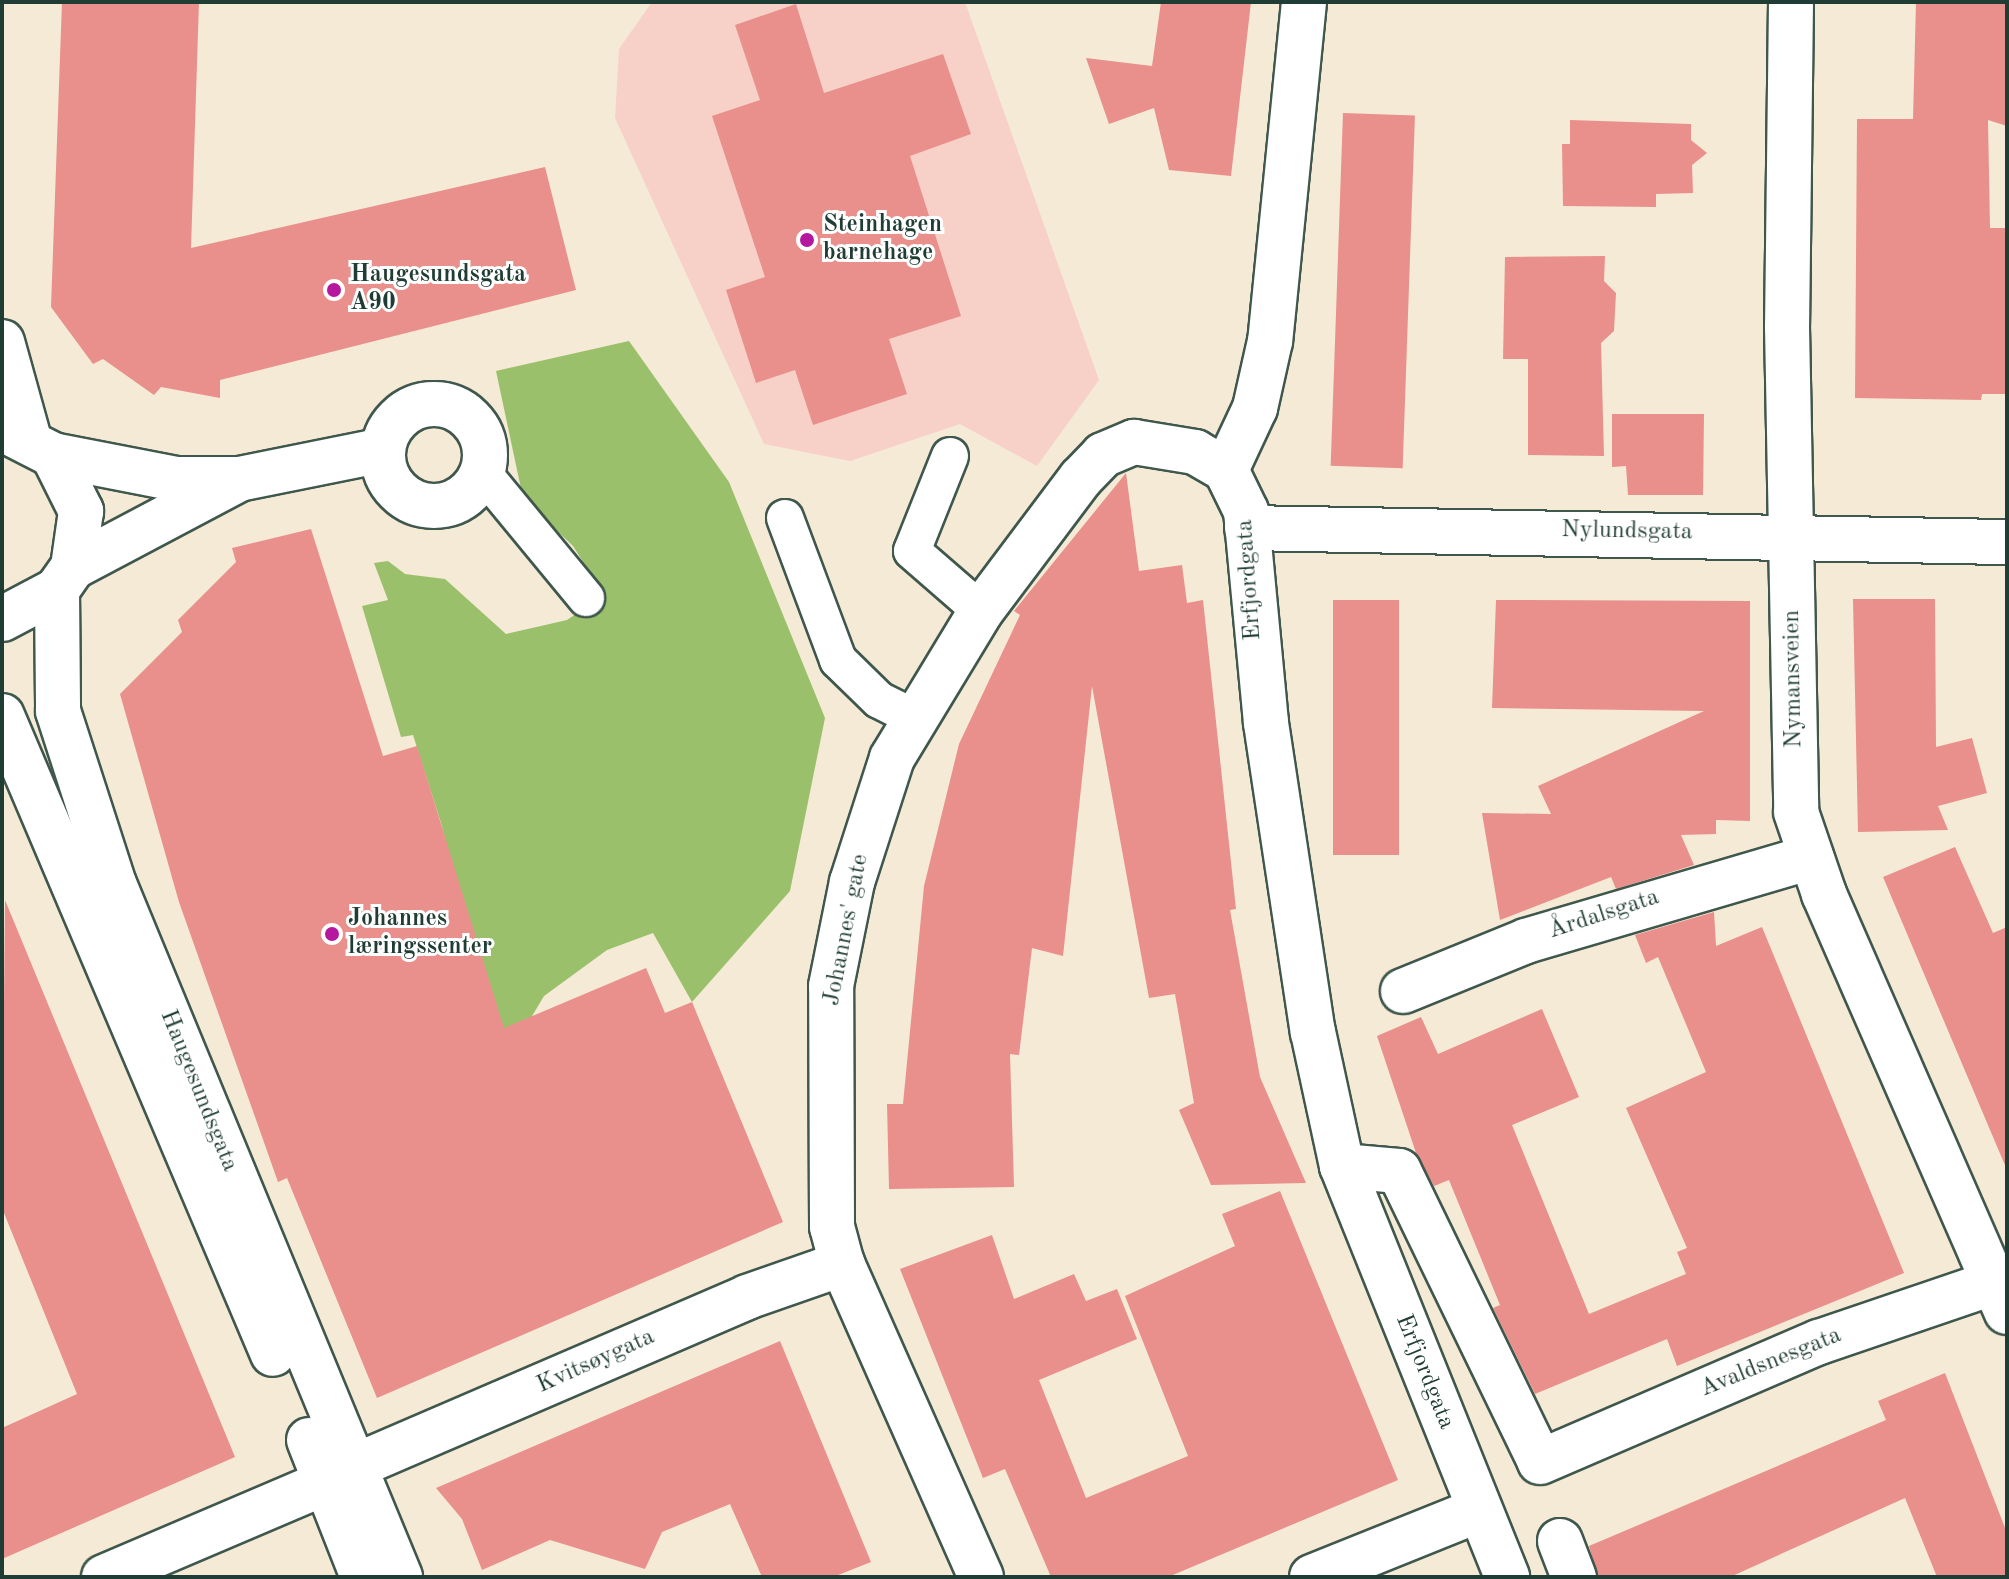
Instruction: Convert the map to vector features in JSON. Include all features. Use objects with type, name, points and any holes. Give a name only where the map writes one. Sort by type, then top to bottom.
[{"type":"street","points":[[1226,470],[1255,408],[1270,341],[1304,2]]},
{"type":"street","name":"Nymansveien","points":[[1791,2],[1790,535],[1796,812],[1811,857],[2003,1291]]},
{"type":"street","points":[[2,342],[28,440],[176,479],[239,479],[383,450]]},
{"type":"street","points":[[455,406],[480,430],[483,473],[460,499],[431,506],[392,484],[383,450],[389,431],[409,411],[455,406]]},
{"type":"street","name":"Haugesundsgata","points":[[28,440],[81,511],[65,579],[58,711],[114,884],[340,1474],[363,1577]]},
{"type":"street","name":"Johannes' gate","points":[[981,1577],[842,1264],[831,1194],[831,986],[852,882],[892,758],[915,718],[981,611],[1103,455],[1134,442],[1161,442],[1226,470]]},
{"type":"street","name":"Erfjordgata","points":[[1226,470],[1240,493],[1247,528],[1266,723],[1313,1032],[1342,1166],[1507,1577]]},
{"type":"street","points":[[2,619],[239,479]]},
{"type":"street","name":"Nylundsgata","points":[[1247,528],[1790,535],[2007,542]]},
{"type":"street","name":"Haugesundsgata","points":[[2,716],[340,1474],[400,1577]]},
{"type":"street","name":"Årdalsgata","points":[[1403,991],[1526,941],[1811,857]]},
{"type":"street","name":"Avaldsnesgata","points":[[1342,1166],[1399,1171],[1540,1462],[1819,1342],[2003,1291]]},
{"type":"street","name":"Kvitsøygata","points":[[104,1577],[747,1297],[842,1264]]},
{"type":"street","points":[[1312,1577],[1479,1510]]},
{"type":"lane","points":[[950,456],[912,551],[981,611]]},
{"type":"lane","points":[[483,473],[586,598]]},
{"type":"lane","points":[[785,518],[838,660],[879,700],[915,718]]},
{"type":"shaded area","points":[[652,2],[965,2],[1099,380],[1037,466],[960,424],[850,461],[764,444],[615,118],[619,49]]},
{"type":"green space","points":[[629,341],[729,482],[825,718],[790,891],[692,1002],[653,933],[607,950],[544,996],[522,1033],[498,1042],[441,823],[413,735],[401,737],[362,606],[388,600],[374,563],[388,561],[405,574],[445,579],[506,634],[567,620],[604,595],[573,546],[523,498],[496,371]]},
{"type":"building","points":[[62,2],[199,2],[191,248],[545,167],[576,290],[220,380],[220,398],[161,387],[154,395],[103,359],[93,364],[51,307]]},
{"type":"building","points":[[1161,2],[1251,2],[1231,176],[1169,170],[1154,108],[1109,124],[1086,58],[1152,66]]},
{"type":"building","points":[[1916,2],[2007,2],[2007,126],[1988,120],[1990,228],[2007,228],[2007,394],[1982,394],[1981,400],[1855,398],[1857,119],[1913,119]]},
{"type":"building","points":[[796,4],[824,93],[943,54],[971,134],[910,156],[961,316],[889,339],[907,394],[813,425],[795,370],[756,383],[726,290],[765,277],[712,116],[760,100],[735,25]]},
{"type":"building","points":[[1343,113],[1415,116],[1403,468],[1331,466]]},
{"type":"building","points":[[1570,120],[1691,124],[1691,140],[1707,153],[1692,165],[1693,193],[1656,194],[1656,207],[1563,206],[1562,144],[1570,144]]},
{"type":"building","points":[[1605,256],[1604,281],[1616,293],[1614,331],[1601,343],[1604,456],[1528,455],[1528,359],[1503,359],[1505,257]]},
{"type":"building","points":[[1612,414],[1704,414],[1703,495],[1628,495],[1626,466],[1612,467]]},
{"type":"building","points":[[1126,473],[1139,571],[1182,565],[1187,603],[1203,600],[1236,909],[1230,910],[1260,1077],[1306,1183],[1211,1185],[1179,1110],[1194,1103],[1175,994],[1149,998],[1092,686],[1063,956],[1032,948],[1019,1055],[1010,1054],[1014,1187],[889,1189],[887,1104],[903,1104],[924,886],[959,744],[1020,615],[1014,611]]},
{"type":"building","name":"Johannes læringssenter","points":[[311,529],[383,756],[417,746],[504,1028],[646,968],[665,1013],[692,1002],[783,1222],[377,1398],[287,1178],[278,1182],[179,902],[120,694],[182,632],[178,620],[236,562],[232,548]]},
{"type":"building","points":[[1853,599],[1935,599],[1936,747],[1972,738],[1987,793],[1938,806],[1948,830],[1858,832]]},
{"type":"building","points":[[1333,600],[1399,600],[1399,855],[1333,855]]},
{"type":"building","points":[[1496,600],[1750,601],[1750,821],[1716,820],[1716,834],[1681,835],[1694,865],[1616,889],[1611,877],[1500,920],[1482,813],[1551,814],[1538,786],[1704,711],[1492,708]]},
{"type":"building","points":[[1955,847],[1993,933],[2007,927],[2007,1170],[1883,877]]},
{"type":"building","points":[[5,900],[235,1457],[2,1559],[2,1428],[77,1394],[2,1208]]},
{"type":"building","points":[[1714,912],[1716,946],[1762,927],[1904,1273],[1677,1366],[1667,1339],[1535,1394],[1493,1308],[1500,1305],[1449,1180],[1434,1186],[1416,1153],[1377,1036],[1421,1017],[1438,1054],[1542,1009],[1579,1097],[1512,1125],[1589,1314],[1686,1274],[1677,1252],[1687,1248],[1626,1108],[1706,1072],[1658,957],[1646,963],[1635,935]]},
{"type":"building","points":[[1280,1191],[1398,1480],[1168,1577],[1051,1577],[1005,1469],[983,1478],[900,1269],[992,1235],[1014,1299],[1074,1274],[1086,1301],[1117,1289],[1137,1339],[1039,1380],[1086,1498],[1188,1456],[1125,1296],[1235,1246],[1222,1214]]},
{"type":"building","points":[[780,1341],[871,1562],[833,1577],[762,1577],[730,1504],[662,1532],[645,1569],[550,1540],[482,1570],[462,1519],[436,1488]]},
{"type":"building","points":[[1945,1373],[2007,1533],[2007,1577],[1937,1577],[1905,1498],[1730,1577],[1598,1577],[1589,1546],[1886,1420],[1878,1401]]},
{"type":"place","name":"Steinhagen barnehage","points":[[807,240]]},
{"type":"place","name":"Haugesundsgata A90","points":[[334,290]]},
{"type":"place","name":"Johannes læringssenter","points":[[332,934]]}]
